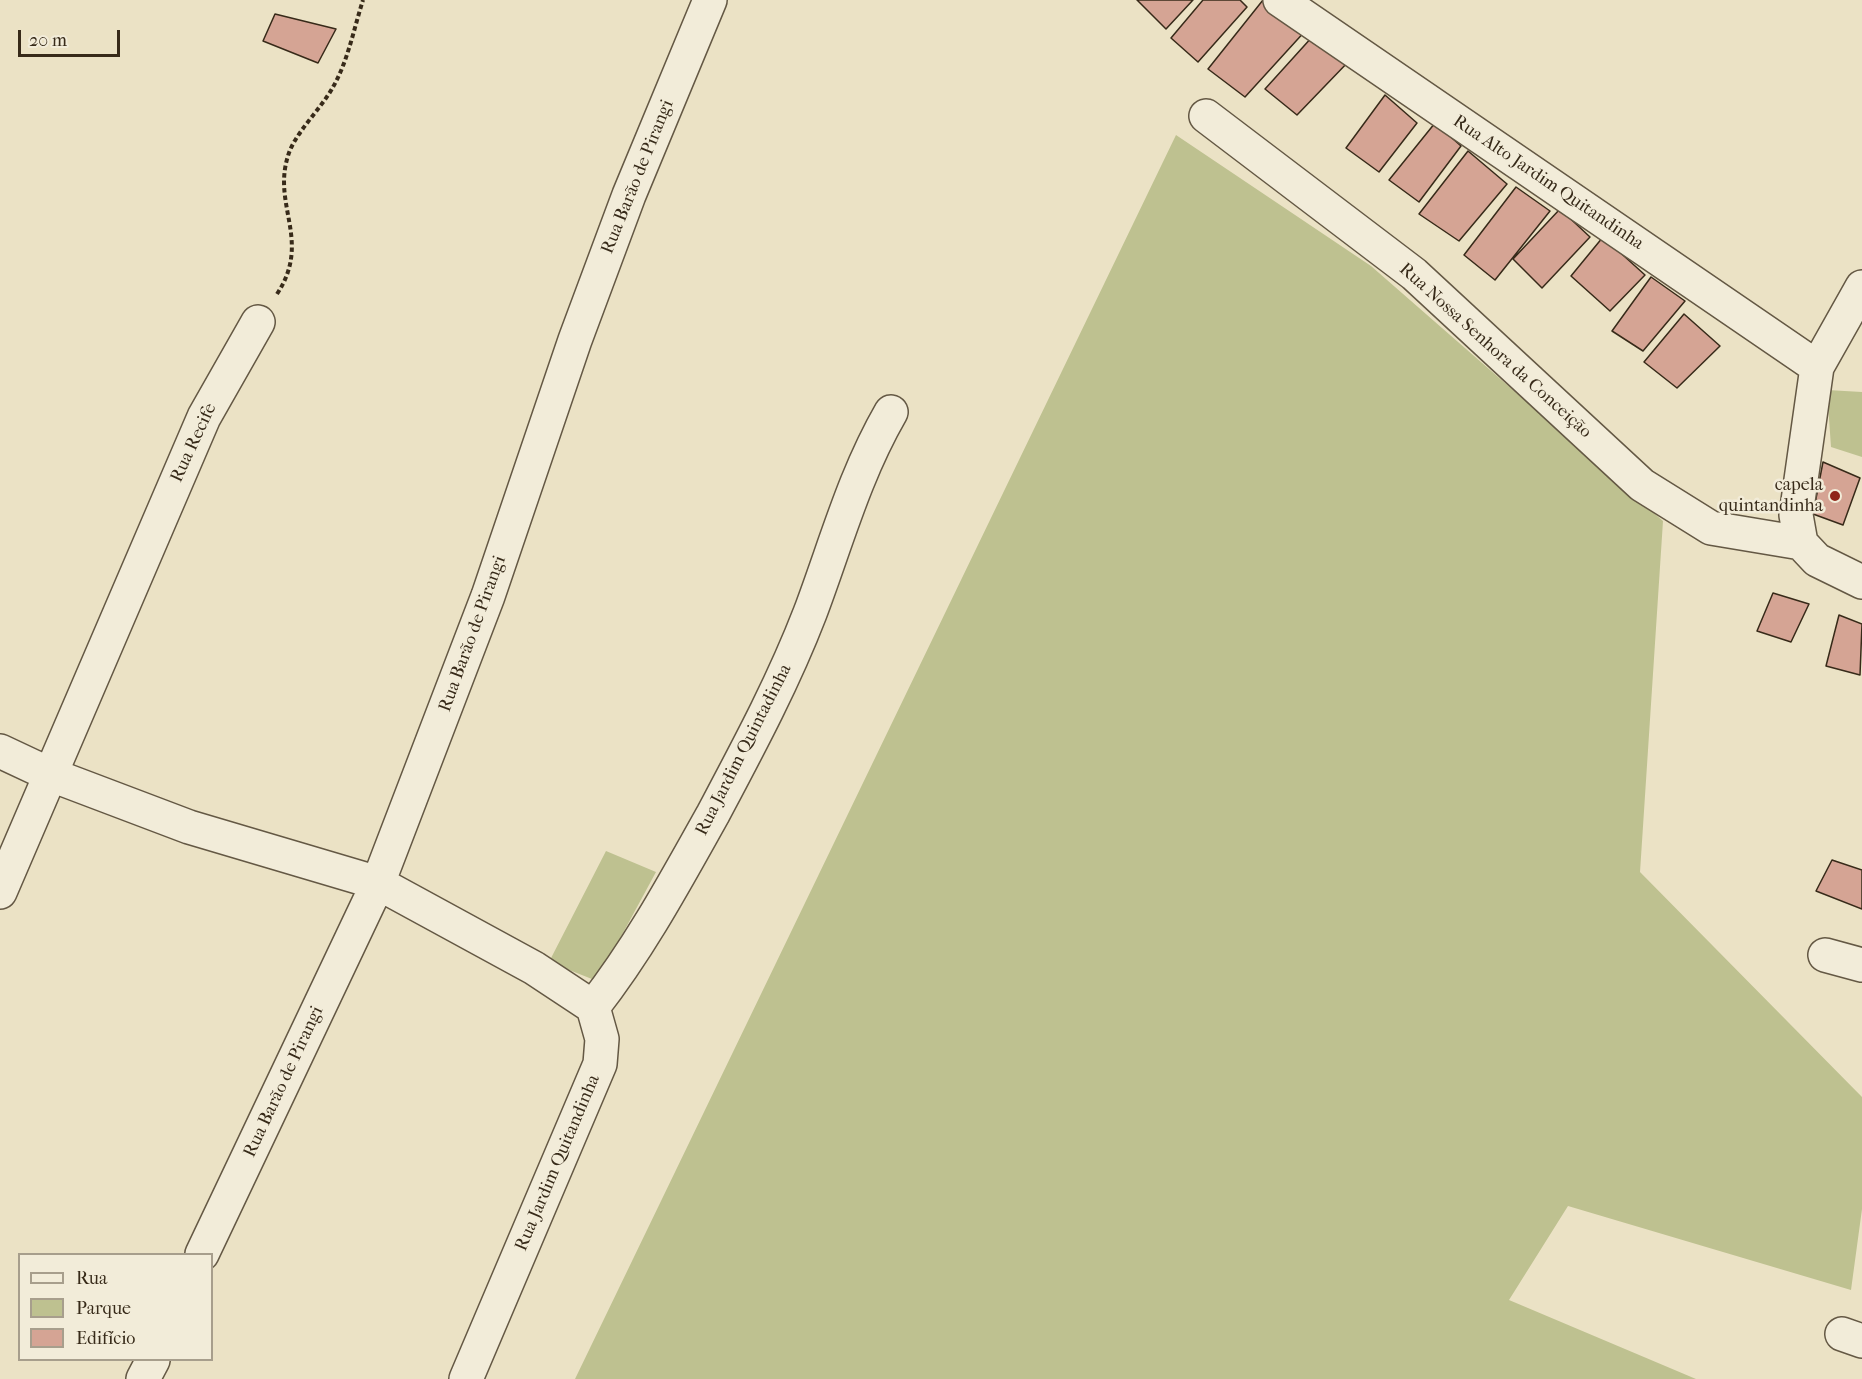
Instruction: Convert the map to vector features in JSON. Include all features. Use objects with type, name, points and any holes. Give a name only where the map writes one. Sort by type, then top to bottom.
[{"type":"street","name":"Rua Barão de Pirangi","points":[[202,1253],[378,883],[488,596],[575,340],[625,206],[710,0]]},
{"type":"street","name":"Rua Alto Jardim Quitandinha","points":[[1280,0],[1817,367]]},
{"type":"street","name":"Rua Nossa Senhora da Conceição","points":[[1206,116],[1414,274],[1642,485],[1711,528],[1802,543]]},
{"type":"street","points":[[1862,287],[1817,367],[1796,515],[1802,543],[1817,560],[1862,582]]},
{"type":"street","name":"Rua Recife","points":[[0,892],[204,417],[258,322]]},
{"type":"street","name":"Rua Jardim Quintadinha","points":[[593,1007],[658,912],[766,714],[810,612],[848,499],[869,449],[891,411]]},
{"type":"street","points":[[0,751],[50,774],[189,827],[378,883],[534,968],[593,1007]]},
{"type":"street","points":[[1825,955],[1862,965]]},
{"type":"street","name":"Rua Jardim Quitandinha","points":[[466,1379],[597,1073],[602,1039],[593,1007]]},
{"type":"street","points":[[143,1379],[152,1361]]},
{"type":"path","points":[[258,322],[280,290],[294,251],[285,173],[288,154],[335,85],[363,0]]},
{"type":"green space","points":[[1176,135],[1371,266],[1663,521],[1640,872],[1862,1097],[1862,1209],[1851,1290],[1568,1206],[1509,1300],[1696,1379],[575,1379]]},
{"type":"green space","points":[[1827,390],[1862,392],[1862,457],[1831,447]]},
{"type":"green space","points":[[606,851],[656,872],[597,981],[549,962]]},
{"type":"building","points":[[1137,0],[1193,0],[1166,29]]},
{"type":"building","points":[[1203,0],[1240,0],[1247,7],[1198,62],[1171,38]]},
{"type":"building","points":[[1263,0],[1272,0],[1307,29],[1245,97],[1208,69]]},
{"type":"building","points":[[275,14],[336,29],[318,63],[263,41]]},
{"type":"building","points":[[1313,36],[1350,60],[1297,115],[1265,89]]},
{"type":"building","points":[[1385,95],[1417,123],[1379,172],[1346,148]]},
{"type":"building","points":[[1435,123],[1461,146],[1419,202],[1389,180]]},
{"type":"building","points":[[1468,151],[1507,184],[1459,241],[1419,214]]},
{"type":"building","points":[[1516,187],[1550,211],[1495,280],[1464,255]]},
{"type":"building","points":[[1560,209],[1590,237],[1542,288],[1513,259]]},
{"type":"building","points":[[1603,237],[1645,275],[1610,311],[1571,276]]},
{"type":"building","points":[[1651,277],[1685,301],[1643,351],[1612,331]]},
{"type":"building","points":[[1684,314],[1720,346],[1677,388],[1644,362]]},
{"type":"building","name":"capela quintandinha","points":[[1823,462],[1860,478],[1843,525],[1813,514]]},
{"type":"building","points":[[1773,593],[1809,604],[1791,642],[1757,631]]},
{"type":"building","points":[[1839,615],[1862,624],[1860,675],[1826,666]]},
{"type":"building","points":[[1832,860],[1862,870],[1862,909],[1816,891]]},
{"type":"place","name":"capela quintandinha","points":[[1835,496]]}]
